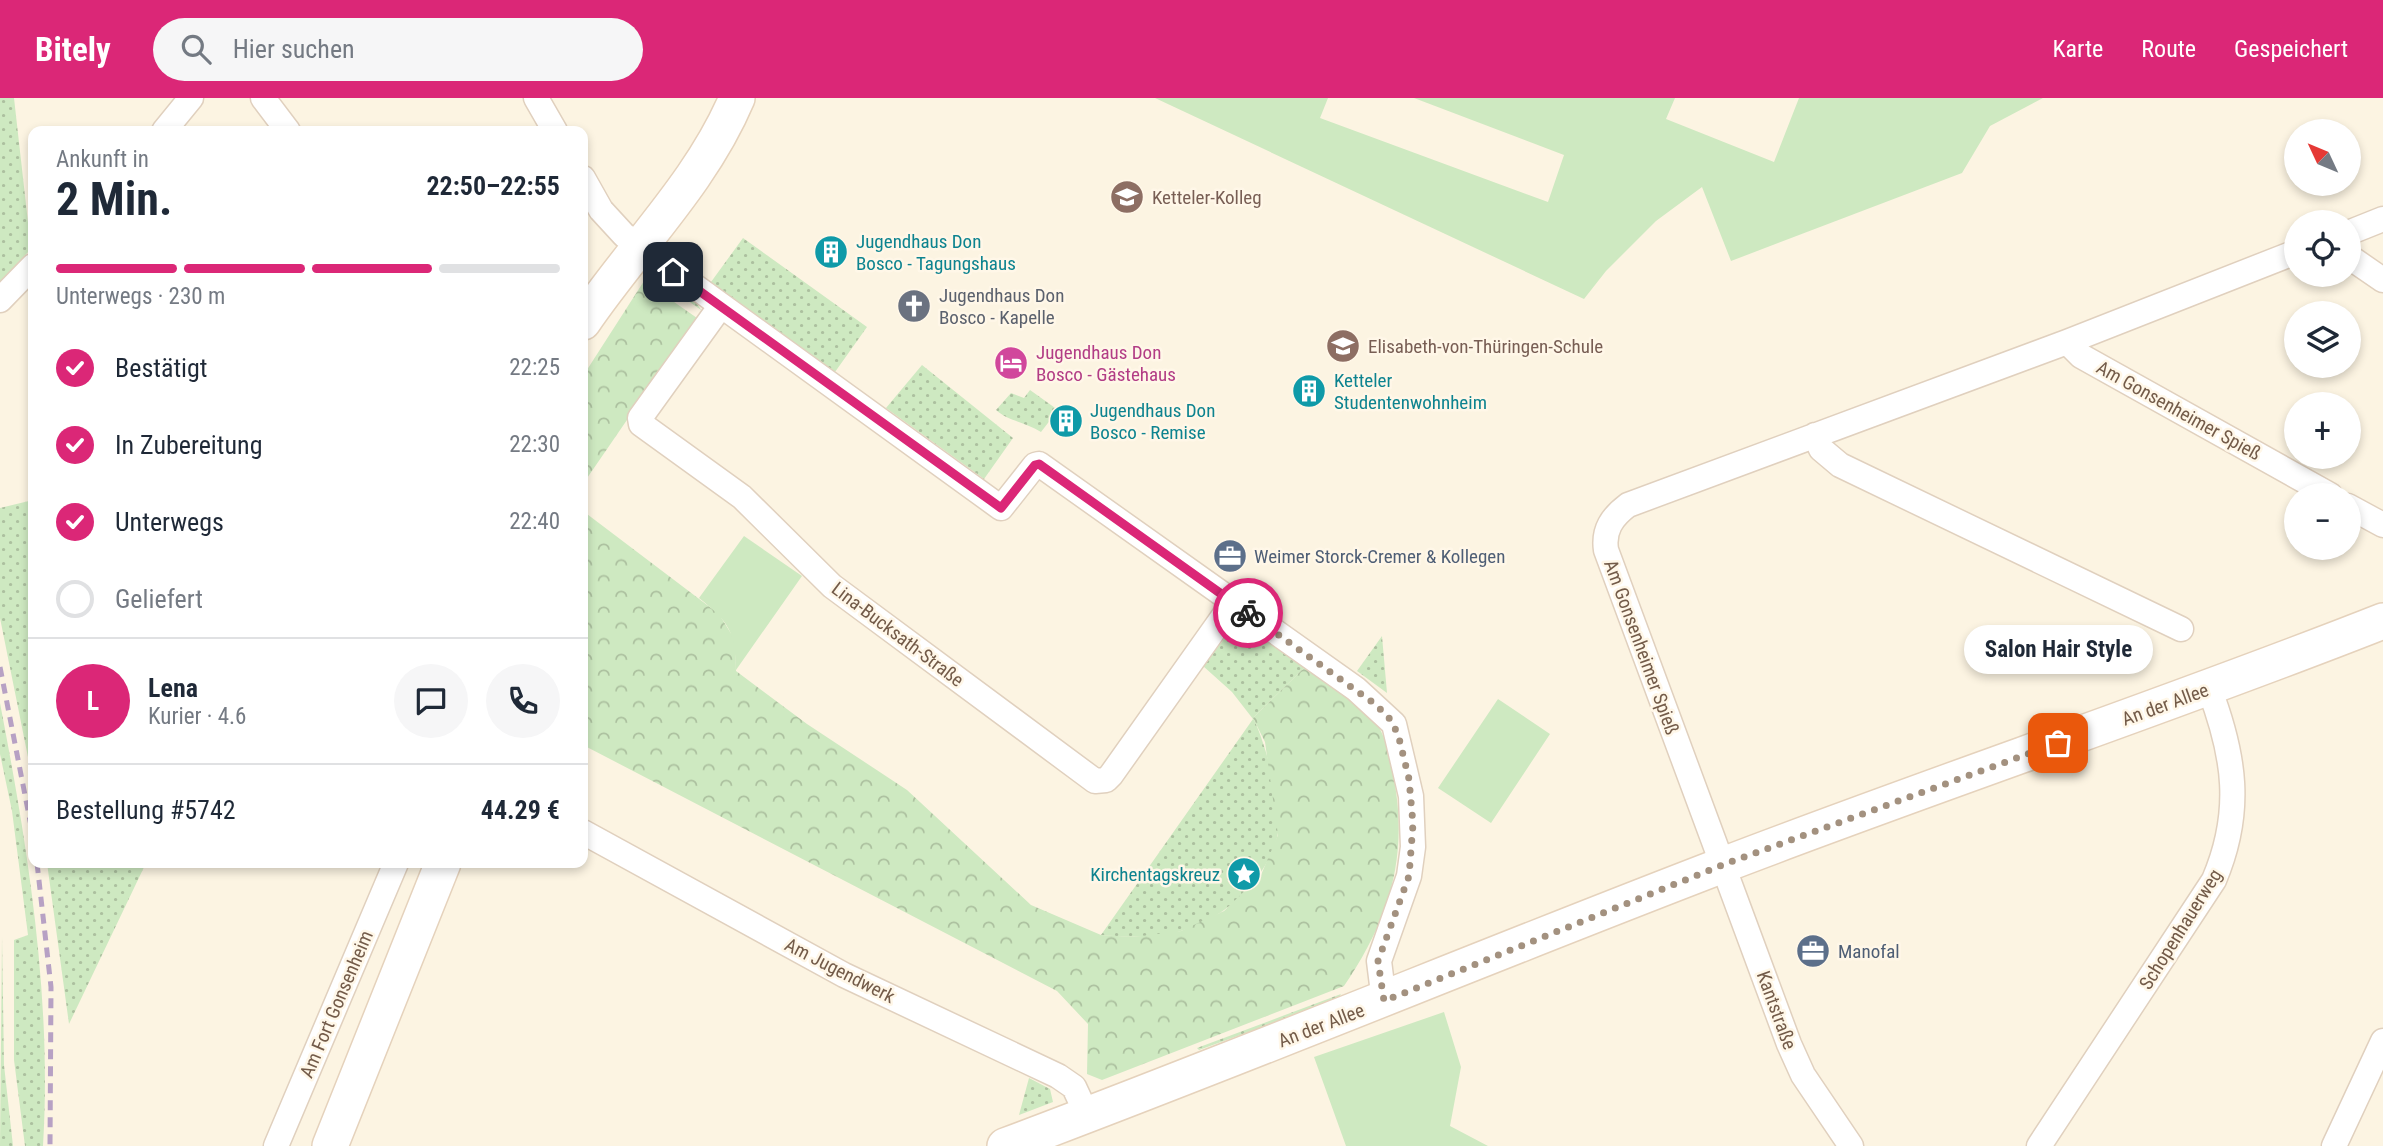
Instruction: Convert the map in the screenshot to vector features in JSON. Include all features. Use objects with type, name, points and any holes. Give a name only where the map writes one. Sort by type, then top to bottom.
[{"type":"main road","points":[[588,315],[704,162],[737,98]]},
{"type":"main road","name":"An der Allee","points":[[1005,1146],[1384,1001],[1725,864],[2209,688],[2383,621]]},
{"type":"main road","points":[[336,1144],[441,868]]},
{"type":"street","points":[[168,126],[191,98]]},
{"type":"street","points":[[263,98],[284,126]]},
{"type":"street","points":[[536,98],[552,126]]},
{"type":"street","points":[[588,186],[612,224],[639,247],[1001,508],[1035,465],[1039,464],[1375,704],[1389,718],[1398,734],[1411,796],[1413,847],[1404,893],[1378,961],[1384,1001]]},
{"type":"street","points":[[2361,228],[2383,219]]},
{"type":"street","name":"Am Gonsenheimer Spieß","points":[[1725,864],[1606,551],[1607,528],[1617,513],[1628,505],[2067,342],[2284,257]]},
{"type":"street","points":[[2361,265],[2383,280]]},
{"type":"street","points":[[0,300],[28,271]]},
{"type":"street","name":"Lina-Bucksath-Straße","points":[[720,307],[640,418],[641,424],[742,496],[832,586],[1095,781],[1106,780],[1111,775],[1233,603]]},
{"type":"street","name":"Am Gonsenheimer Spieß","points":[[2067,342],[2081,356],[2309,483]]},
{"type":"street","points":[[1815,435],[1821,449],[1840,465],[2181,629]]},
{"type":"street","points":[[2361,513],[2383,525]]},
{"type":"street","name":"Schopenhauerweg","points":[[2039,1146],[2214,880],[2224,856],[2231,833],[2232,775],[2225,734],[2209,688]]},
{"type":"street","name":"Am Jugendwerk","points":[[588,835],[845,975],[1058,1076],[1074,1087],[1087,1115]]},
{"type":"street","name":"Kantstraße","points":[[1725,864],[1803,1075],[1851,1146]]},
{"type":"street","name":"Am Fort Gonsenheim","points":[[276,1146],[394,868]]},
{"type":"street","points":[[2334,1146],[2383,1041]]},
{"type":"green space","points":[[0,98],[14,98],[28,222],[28,252],[0,282]]},
{"type":"green space","points":[[1155,98],[1328,98],[1320,118],[1548,202],[1564,155],[1414,98],[1675,98],[1666,119],[1774,162],[1799,98],[2043,98],[1990,126],[1962,173],[1731,261],[1702,187],[1656,221],[1606,271],[1584,299]]},
{"type":"green space","points":[[743,238],[867,327],[835,372],[711,282]]},
{"type":"green space","points":[[650,274],[679,288],[693,299],[701,310]]},
{"type":"green space","points":[[644,281],[697,318],[588,477],[588,368]]},
{"type":"green space","points":[[922,365],[1013,438],[984,479],[886,408]]},
{"type":"green space","points":[[1030,390],[1058,410],[1041,432],[996,410],[1011,393],[1024,398]]},
{"type":"green space","points":[[28,501],[28,757],[0,618],[0,508]]},
{"type":"green space","points":[[588,515],[719,614],[735,640],[736,671],[807,724],[907,790],[1031,905],[1101,935],[1134,937],[1181,931],[1224,911],[1261,875],[1278,835],[1265,742],[1253,718],[1305,667],[1347,695],[1370,715],[1382,733],[1392,769],[1399,828],[1397,856],[1385,909],[1374,935],[1344,986],[1102,1080],[1087,1074],[1088,1024],[1057,991],[588,748]]},
{"type":"green space","points":[[744,536],[802,576],[736,670],[734,646],[728,628],[699,598]]},
{"type":"green space","points":[[1239,620],[1305,667],[1253,718],[1268,760],[1276,795],[1279,826],[1271,854],[1253,883],[1241,896],[1198,925],[1162,935],[1101,935],[1253,719],[1232,692],[1203,666]]},
{"type":"green space","points":[[1382,636],[1387,693],[1357,671]]},
{"type":"green space","points":[[1498,699],[1550,734],[1491,823],[1438,788]]},
{"type":"green space","points":[[0,703],[20,813],[41,979],[45,1090],[43,1146],[25,1146],[14,1060],[14,940],[28,935],[12,811],[0,754]]},
{"type":"green space","points":[[48,868],[144,868],[69,1024]]},
{"type":"green space","points":[[2,936],[4,1065],[13,1146],[0,1146]]},
{"type":"green space","points":[[1341,994],[1337,1000],[1199,1050],[1197,1048]]},
{"type":"green space","points":[[1444,1012],[1461,1067],[1450,1126],[1488,1146],[1346,1146],[1314,1057]]},
{"type":"green space","points":[[1029,1078],[1050,1089],[1053,1102],[1019,1115]]},
{"type":"railway","points":[[0,667],[28,810]]},
{"type":"railway","points":[[38,868],[51,987],[50,1146]]},
{"type":"way so far","points":[[1248,613],[1375,704],[1394,724],[1398,734],[1409,779],[1413,847],[1404,893],[1378,961],[1384,1001],[1725,864],[2058,743]]},
{"type":"place","name":"Ketteler-Kolleg","points":[[1127,197]]},
{"type":"place","name":"Jugendhaus Don Bosco - Tagungshaus","points":[[831,252]]},
{"type":"place","name":"Jugendhaus Don Bosco - Kapelle","points":[[914,306]]},
{"type":"place","name":"Elisabeth-von-Thüringen-Schule","points":[[1343,346]]},
{"type":"place","name":"Jugendhaus Don Bosco - Gästehaus","points":[[1011,363]]},
{"type":"place","name":"Ketteler Studentenwohnheim","points":[[1309,391]]},
{"type":"place","name":"Jugendhaus Don Bosco - Remise","points":[[1066,421]]},
{"type":"place","name":"Weimer Storck-Cremer & Kollegen","points":[[1230,556]]},
{"type":"place","name":"Salon Hair Style","points":[[2058,743]]},
{"type":"place","name":"Kirchentagskreuz","points":[[1244,874]]},
{"type":"place","name":"Manofal","points":[[1813,951]]},
{"type":"route","points":[[673,272],[1001,508],[1035,465],[1039,464],[1248,613]]}]
